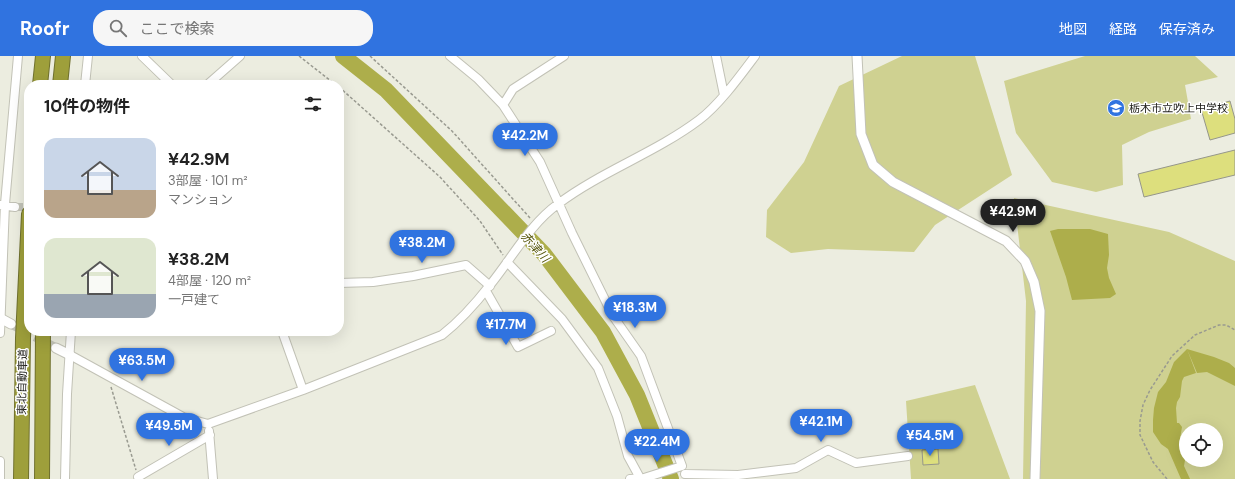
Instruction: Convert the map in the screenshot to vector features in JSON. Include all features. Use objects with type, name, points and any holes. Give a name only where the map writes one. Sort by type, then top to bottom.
[{"type":"highway","points":[[41,80],[43,56]]},
{"type":"highway","points":[[61,80],[63,56]]},
{"type":"highway","name":"東北自動車道","points":[[21,479],[24,317]]},
{"type":"highway","name":"東北自動車道","points":[[42,479],[43,336]]},
{"type":"street","points":[[0,333],[2,204],[18,56]]},
{"type":"street","points":[[86,80],[88,56]]},
{"type":"street","points":[[142,56],[167,80]]},
{"type":"street","points":[[213,80],[240,56]]},
{"type":"street","points":[[450,56],[478,79],[503,105],[540,162],[558,204],[613,316],[641,356],[682,466],[642,478],[630,479]]},
{"type":"street","points":[[503,105],[513,89],[564,56]]},
{"type":"street","points":[[716,56],[724,95]]},
{"type":"street","points":[[56,348],[114,378],[183,418],[208,424],[303,390],[442,335],[457,323],[488,288],[535,226],[558,204],[669,140],[700,119],[724,95],[755,56]]},
{"type":"street","points":[[857,56],[861,134],[873,165],[893,182],[1006,241],[1025,261],[1034,282],[1040,311],[1035,479]]},
{"type":"street","points":[[2,204],[15,207]]},
{"type":"street","points":[[509,259],[562,319],[598,368],[617,416],[628,456],[642,478]]},
{"type":"street","points":[[344,283],[373,282],[413,276],[466,265],[488,288],[518,347],[551,330]]},
{"type":"street","points":[[0,318],[11,324]]},
{"type":"street","points":[[64,479],[71,336]]},
{"type":"street","points":[[284,336],[303,390]]},
{"type":"street","points":[[208,424],[214,479]]},
{"type":"street","points":[[138,477],[210,435]]},
{"type":"street","points":[[685,474],[739,477],[796,468],[828,450],[856,463],[908,456]]},
{"type":"street","points":[[0,461],[0,479]]},
{"type":"path","points":[[299,56],[330,80]]},
{"type":"path","points":[[370,56],[452,131],[535,226]]},
{"type":"path","points":[[344,91],[440,177],[480,221],[509,259]]},
{"type":"path","points":[[1167,479],[1153,462],[1140,434],[1140,421],[1143,405],[1150,390],[1172,356],[1195,335],[1219,325],[1226,325],[1235,330]]},
{"type":"path","points":[[114,378],[110,388],[138,477]]},
{"type":"green space","points":[[902,56],[975,56],[1012,175],[935,225],[914,252],[828,249],[791,253],[766,237],[767,210],[804,162],[839,86]]},
{"type":"green space","points":[[1085,56],[1195,56],[1218,77],[1185,85],[1191,119],[1149,132],[1122,145],[1123,185],[1096,192],[1052,182],[1016,133],[1004,81]]},
{"type":"green space","points":[[1014,198],[1169,232],[1235,261],[1235,479],[1023,479],[1026,301]]},
{"type":"green space","points":[[975,385],[1010,479],[911,479],[906,401]]},
{"type":"shaded area","points":[[1058,229],[1090,229],[1108,234],[1109,255],[1107,268],[1109,278],[1116,294],[1110,298],[1072,300],[1066,277],[1050,231]]},
{"type":"shaded area","points":[[1187,349],[1229,363],[1235,368],[1235,386],[1207,372],[1197,373]]},
{"type":"shaded area","points":[[1187,349],[1196,373],[1184,377],[1176,408],[1177,423],[1179,423],[1179,467],[1184,467],[1190,479],[1181,479],[1168,449],[1161,444],[1153,432],[1154,408],[1158,392],[1166,382],[1174,362]]},
{"type":"building","points":[[1230,101],[1235,119],[1235,133],[1210,140],[1201,109]]},
{"type":"building","points":[[1235,150],[1235,175],[1144,197],[1138,174]]},
{"type":"building","points":[[938,449],[939,464],[923,465],[922,450]]},
{"type":"waterway","name":"赤津川","points":[[343,56],[386,90],[544,254],[603,332],[637,395],[671,479]]},
{"type":"tunnel","points":[[15,207],[24,207]]},
{"type":"tunnel","points":[[11,324],[24,331]]},
{"type":"tunnel","points":[[34,336],[56,348]]},
{"type":"place","name":"栃木市立吹上中学校","points":[[1116,108]]}]
